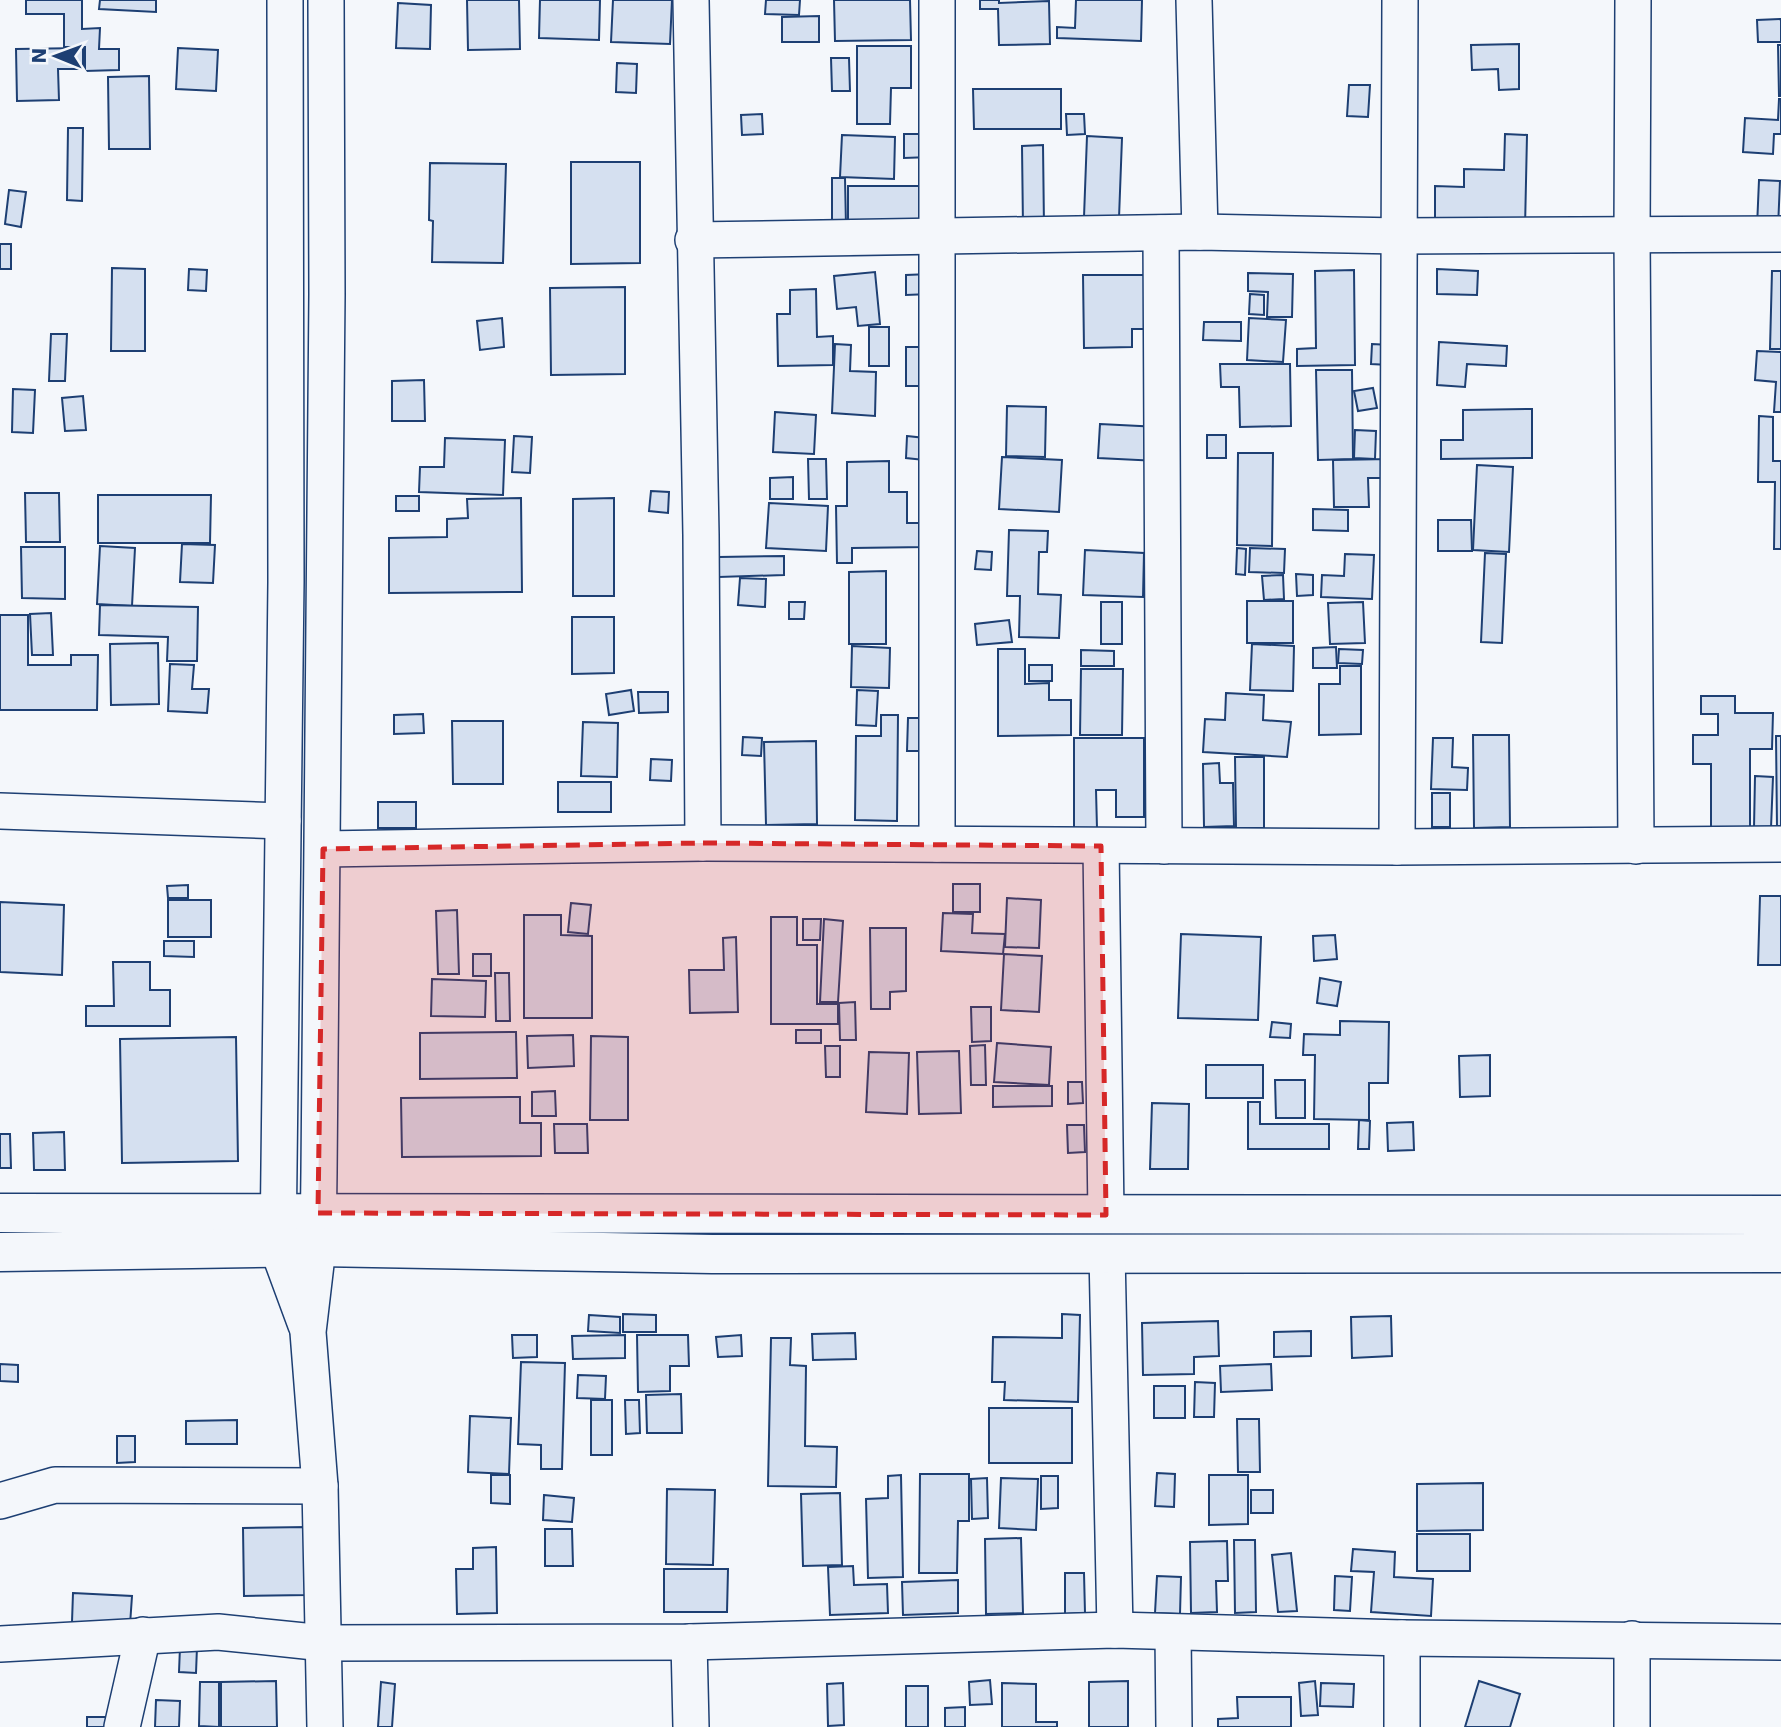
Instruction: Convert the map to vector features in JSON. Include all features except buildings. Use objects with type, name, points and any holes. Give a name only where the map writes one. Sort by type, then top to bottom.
[{"type":"main road","points":[[0,1213],[278,1231]]},
{"type":"main road","points":[[0,1252],[318,1230],[1106,1214],[1781,1215]]},
{"type":"main road","points":[[318,1230],[712,1254],[1781,1253]]},
{"type":"street","points":[[285,0],[286,542],[278,1231],[308,1332]]},
{"type":"street","points":[[325,1727],[320,1486],[308,1332],[318,1230],[327,294],[326,0]]},
{"type":"street","points":[[691,0],[693,240],[701,535],[703,843]]},
{"type":"street","points":[[937,0],[937,844]]},
{"type":"street","points":[[1194,0],[1200,233]]},
{"type":"street","points":[[1396,847],[1400,0]]},
{"type":"street","points":[[1633,0],[1636,846]]},
{"type":"street","points":[[693,240],[1161,233],[1399,236],[1781,234]]},
{"type":"street","points":[[1161,233],[1164,846]]},
{"type":"street","points":[[0,811],[283,821]]},
{"type":"street","points":[[323,849],[703,843],[1396,847],[1781,844]]},
{"type":"street","points":[[1101,846],[1106,1214]]},
{"type":"street","points":[[1107,1253],[1115,1630]]},
{"type":"street","points":[[0,1501],[55,1485],[320,1486]]},
{"type":"street","points":[[0,1644],[218,1632],[324,1643],[689,1642],[1115,1630],[1402,1638],[1781,1642]]},
{"type":"street","points":[[1172,1633],[1174,1727]]},
{"type":"street","points":[[122,1727],[143,1635]]},
{"type":"street","points":[[1402,1638],[1402,1727]]},
{"type":"street","points":[[1632,1639],[1632,1727]]},
{"type":"street","points":[[689,1642],[691,1727]]},
{"type":"highlighted area","points":[[703,843],[1101,846],[1106,1215],[318,1213],[323,849]]}]
